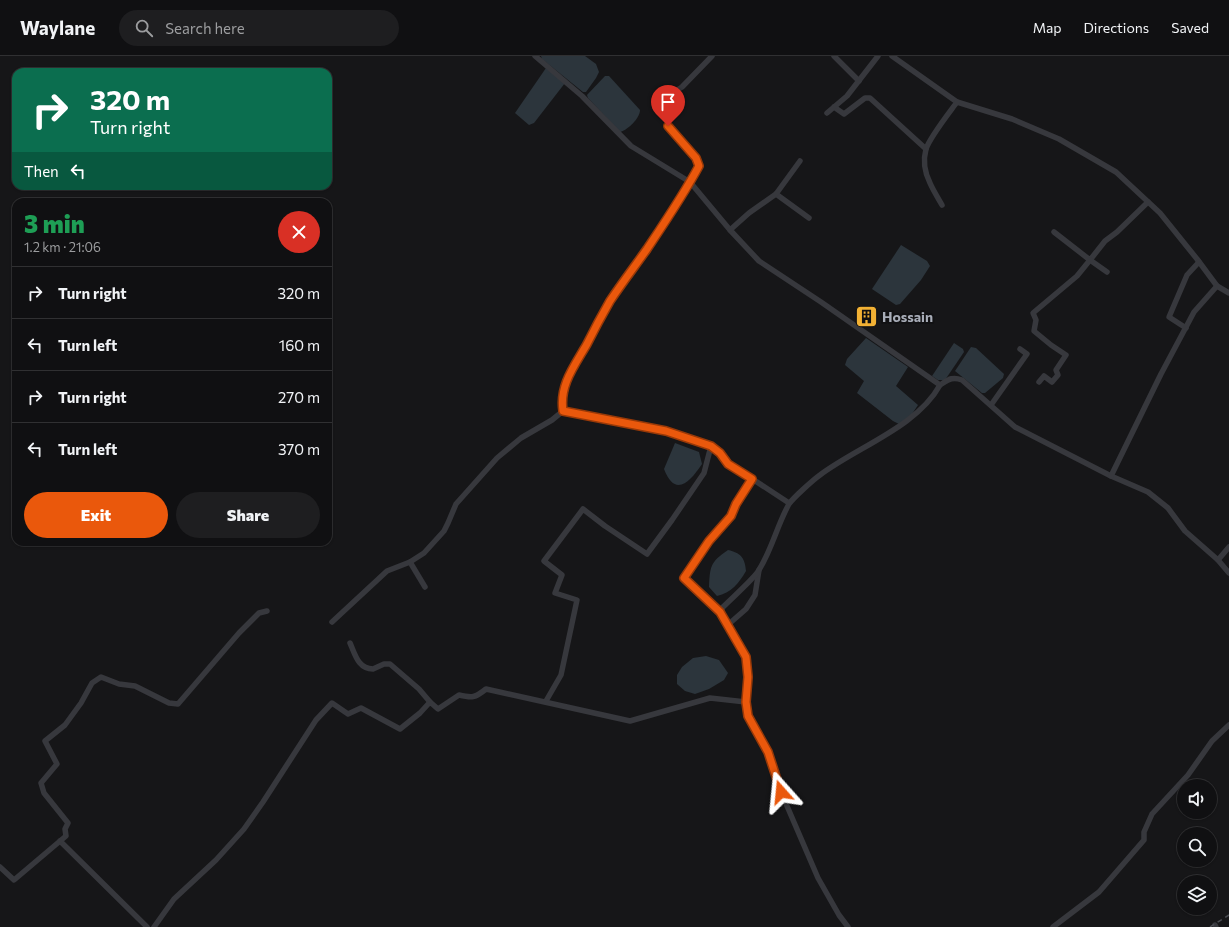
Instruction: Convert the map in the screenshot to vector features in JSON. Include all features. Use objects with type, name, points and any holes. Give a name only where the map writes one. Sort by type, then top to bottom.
[{"type":"street","points":[[535,56],[582,96],[631,146],[690,182],[730,230],[759,261],[821,302],[940,385]]},
{"type":"street","points":[[674,92],[682,87],[712,56]]},
{"type":"street","points":[[834,56],[858,81]]},
{"type":"street","points":[[828,113],[847,96],[878,56]]},
{"type":"street","points":[[892,56],[958,102],[1012,119],[1059,138],[1116,172],[1160,213],[1217,286],[1229,293]]},
{"type":"street","points":[[834,107],[844,114],[865,98],[870,98],[926,149]]},
{"type":"street","points":[[942,205],[926,172],[926,149],[942,123],[958,102]]},
{"type":"street","points":[[563,411],[562,403],[566,380],[573,365],[610,301],[647,249],[699,166],[698,162],[668,126]]},
{"type":"street","points":[[730,230],[749,213],[776,194],[800,161]]},
{"type":"street","points":[[776,194],[809,218]]},
{"type":"street","points":[[1039,382],[1044,376],[1052,382],[1058,375],[1056,370],[1066,355],[1034,331],[1036,320],[1033,313],[1076,276],[1105,241],[1117,232],[1148,202]]},
{"type":"street","points":[[1054,232],[1107,272]]},
{"type":"street","points":[[1186,328],[1169,317],[1187,275],[1199,262]]},
{"type":"street","points":[[1111,476],[1160,374],[1194,312],[1217,286]]},
{"type":"street","points":[[991,406],[1028,354],[1020,349]]},
{"type":"street","points":[[720,612],[722,608],[757,573],[790,503],[819,475],[896,428],[917,412],[933,397],[940,385],[955,378],[962,380],[1015,427],[1111,476],[1148,492],[1168,508],[1185,531],[1218,560],[1229,573]]},
{"type":"street","points":[[563,411],[666,431],[711,446],[720,453],[728,464],[790,503]]},
{"type":"street","points":[[332,622],[387,571],[410,562],[424,553],[444,530],[456,504],[497,458],[521,438],[552,420],[563,411]]},
{"type":"street","points":[[546,701],[561,674],[577,600],[555,593],[562,575],[544,561],[583,509],[605,526],[647,554],[704,473],[711,446]]},
{"type":"street","points":[[752,479],[736,504],[731,516],[709,541],[684,578],[720,612],[746,657],[748,677],[746,702],[748,716],[768,752],[781,792],[818,878],[839,915],[848,927]]},
{"type":"street","points":[[1218,560],[1229,547]]},
{"type":"street","points":[[410,562],[425,587]]},
{"type":"street","points":[[730,623],[746,609],[755,595],[760,567]]},
{"type":"street","points":[[0,867],[14,880],[66,836],[65,829],[68,823],[44,793],[41,783],[57,764],[45,741],[65,725],[82,703],[92,683],[101,677],[119,684],[135,686],[169,703],[178,704],[238,632],[259,613],[267,611]]},
{"type":"street","points":[[350,643],[357,660],[364,667],[373,670],[384,664],[390,664],[438,709],[459,695],[471,698],[486,689],[630,721],[710,698],[746,702]]},
{"type":"street","points":[[154,927],[174,899],[216,860],[244,828],[263,802],[316,720],[332,704],[348,714],[361,708],[400,729],[420,713],[430,702]]},
{"type":"street","points":[[1053,927],[1099,892],[1144,840],[1144,832],[1152,814],[1188,775],[1212,741],[1229,724]]},
{"type":"street","points":[[60,840],[147,927]]},
{"type":"shaded area","points":[[541,56],[585,56],[596,64],[599,72],[586,92],[583,92],[542,59]]},
{"type":"shaded area","points":[[546,68],[565,83],[534,123],[529,125],[515,113]]},
{"type":"shaded area","points":[[605,76],[609,76],[640,110],[638,117],[633,123],[620,132],[588,98],[587,95]]},
{"type":"shaded area","points":[[901,245],[927,261],[930,266],[921,280],[900,304],[896,305],[872,289]]},
{"type":"shaded area","points":[[866,338],[908,367],[896,386],[918,405],[912,414],[899,424],[857,393],[864,381],[845,365],[847,359]]},
{"type":"shaded area","points":[[954,343],[963,349],[964,352],[945,380],[938,380],[932,376]]},
{"type":"shaded area","points":[[971,347],[976,348],[1004,374],[1003,378],[985,393],[982,393],[955,371]]},
{"type":"shaded area","points":[[675,443],[699,452],[702,464],[688,481],[678,485],[673,483],[668,478],[664,469]]},
{"type":"shaded area","points":[[728,550],[742,557],[745,563],[746,571],[734,587],[726,593],[717,596],[709,587],[710,574],[714,562]]},
{"type":"shaded area","points":[[706,656],[719,660],[728,673],[724,680],[709,689],[695,694],[685,691],[677,684],[677,675],[682,667],[693,658]]},
{"type":"railway","points":[[1210,927],[1229,915]]},
{"type":"place","name":"Hossain","points":[[866,317]]},
{"type":"route","points":[[668,126],[696,158],[699,166],[647,249],[610,301],[573,365],[566,380],[562,403],[563,411],[666,431],[711,446],[720,453],[728,464],[752,479],[736,504],[731,516],[709,541],[684,578],[720,612],[746,657],[748,677],[746,702],[748,716],[768,752],[781,792]]}]
